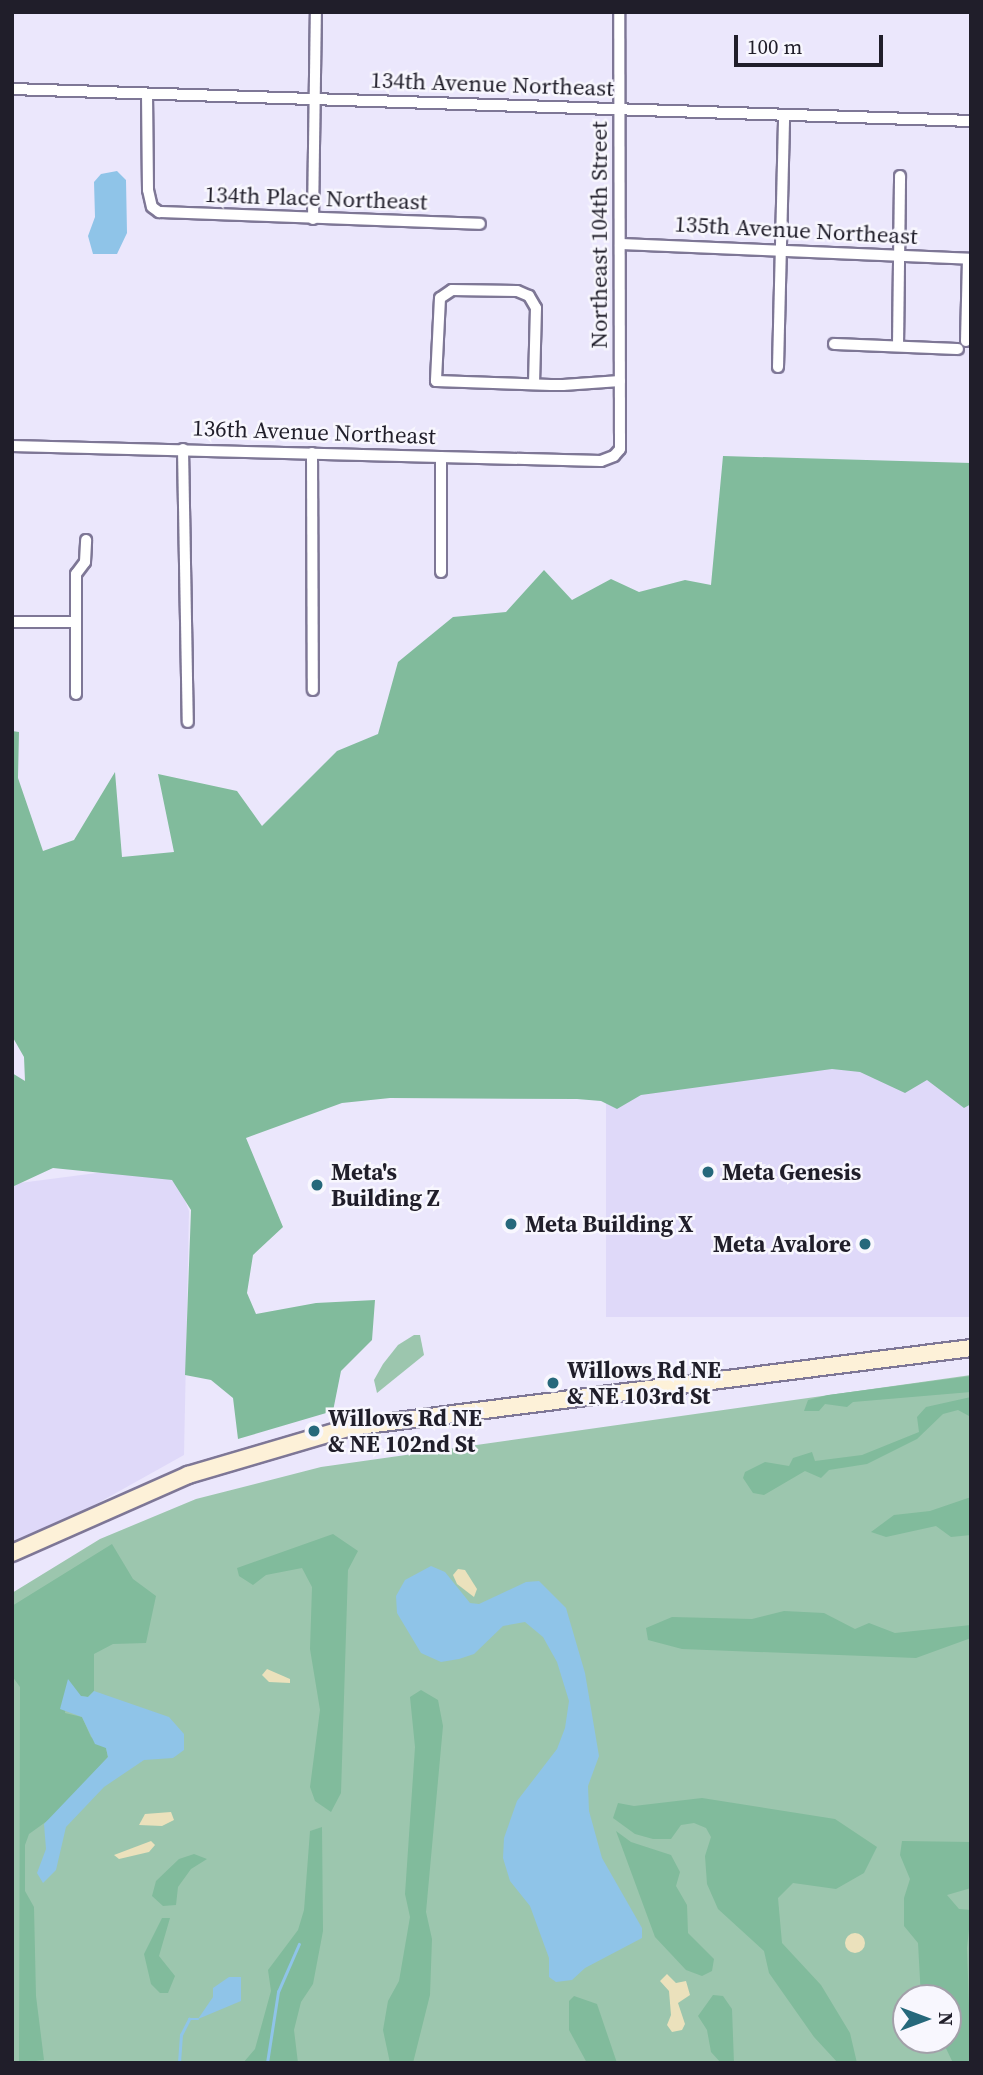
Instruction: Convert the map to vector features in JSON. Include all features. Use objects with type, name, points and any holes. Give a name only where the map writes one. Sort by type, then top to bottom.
[{"type":"main road","points":[[12,1553],[188,1475],[351,1427],[971,1348]]},
{"type":"street","points":[[313,219],[316,12]]},
{"type":"street","name":"Northeast 104th Street","points":[[614,456],[620,449],[619,12]]},
{"type":"street","name":"134th Avenue Northeast","points":[[12,89],[971,121]]},
{"type":"street","name":"134th Place Northeast","points":[[147,94],[148,190],[152,207],[168,215],[480,224]]},
{"type":"street","points":[[778,367],[784,116]]},
{"type":"street","points":[[898,345],[900,176]]},
{"type":"street","name":"135th Avenue Northeast","points":[[620,244],[970,259]]},
{"type":"street","points":[[834,344],[962,345],[970,259]]},
{"type":"street","points":[[534,384],[536,308],[529,296],[517,291],[452,290],[440,298],[436,381],[534,384],[620,381]]},
{"type":"street","name":"136th Avenue Northeast","points":[[12,446],[601,461],[614,456]]},
{"type":"street","points":[[183,449],[188,722]]},
{"type":"street","points":[[312,453],[313,690]]},
{"type":"street","points":[[442,457],[442,572]]},
{"type":"street","points":[[76,694],[76,574],[85,562],[86,540]]},
{"type":"street","points":[[12,622],[75,622]]},
{"type":"shaded area","points":[[606,1065],[971,1065],[971,1317],[606,1317]]},
{"type":"shaded area","points":[[135,1168],[176,1176],[189,1211],[184,1455],[12,1551],[12,1184]]},
{"type":"green space","points":[[723,456],[971,463],[971,1104],[964,1108],[927,1080],[905,1093],[860,1072],[832,1069],[641,1095],[617,1109],[601,1101],[577,1099],[390,1098],[342,1103],[246,1138],[283,1227],[253,1255],[247,1293],[256,1314],[316,1303],[375,1300],[372,1340],[341,1371],[333,1411],[238,1439],[233,1398],[211,1380],[185,1375],[191,1210],[172,1180],[53,1168],[12,1187],[12,1073],[25,1081],[24,1057],[12,1036],[12,731],[19,732],[18,778],[43,851],[74,840],[115,772],[122,857],[174,852],[158,774],[237,791],[262,826],[337,751],[378,734],[398,662],[453,617],[506,612],[544,570],[572,600],[611,579],[639,592],[685,580],[711,585]]},
{"type":"green space","points":[[414,1335],[420,1335],[424,1355],[377,1393],[374,1380],[383,1364],[398,1345]]},
{"type":"green space","points":[[971,1375],[971,2063],[12,2063],[12,1593],[100,1539],[196,1499],[321,1467]]},
{"type":"green space","points":[[971,1376],[971,1392],[853,1402],[847,1407],[825,1404],[819,1411],[804,1411],[808,1400],[828,1395]]},
{"type":"green space","points":[[971,1397],[969,1416],[958,1410],[943,1414],[917,1439],[867,1464],[829,1470],[821,1478],[805,1471],[764,1495],[753,1493],[743,1478],[745,1472],[765,1462],[789,1466],[793,1458],[812,1452],[815,1461],[862,1455],[919,1432],[917,1417],[926,1407]]},
{"type":"green space","points":[[971,1497],[971,1535],[951,1537],[936,1526],[886,1537],[871,1532],[894,1515],[930,1511]]},
{"type":"green space","points":[[333,1534],[358,1551],[348,1570],[341,1793],[331,1812],[315,1801],[310,1787],[320,1710],[310,1649],[312,1587],[302,1568],[266,1575],[253,1585],[239,1576],[237,1568]]},
{"type":"green space","points":[[112,1544],[133,1579],[156,1596],[146,1643],[113,1644],[94,1654],[94,1691],[88,1697],[80,1696],[68,1680],[65,1713],[82,1717],[91,1737],[106,1748],[108,1757],[54,1816],[29,1834],[25,1845],[25,1891],[34,1907],[36,1996],[44,2060],[19,2063],[20,1687],[12,1676],[12,1606]]},
{"type":"green space","points":[[784,1611],[824,1613],[855,1629],[869,1623],[895,1633],[971,1625],[971,1638],[916,1658],[682,1649],[648,1640],[646,1628],[672,1617],[752,1619]]},
{"type":"green space","points":[[421,1690],[438,1700],[443,1726],[426,1912],[432,1939],[430,1995],[413,2063],[390,2063],[383,2030],[388,2001],[399,1981],[410,1917],[405,1894],[415,1747],[410,1697]]},
{"type":"green space","points":[[702,1798],[835,1819],[877,1847],[864,1873],[836,1889],[793,1883],[778,1898],[782,1943],[821,1985],[850,2033],[857,2063],[838,2063],[814,2037],[769,1973],[764,1951],[718,1909],[707,1884],[705,1856],[711,1837],[706,1828],[694,1823],[681,1825],[671,1839],[653,1839],[635,1834],[613,1818],[618,1803],[634,1806]]},
{"type":"green space","points":[[322,1827],[323,1931],[313,1984],[301,2002],[294,2030],[298,2063],[243,2063],[255,2049],[271,1991],[268,1970],[298,1930],[304,1910],[310,1831]]},
{"type":"green space","points":[[616,1831],[631,1842],[671,1855],[680,1872],[676,1886],[687,1905],[688,1933],[714,1959],[712,1971],[702,1976],[686,1970],[655,1937]]},
{"type":"green space","points":[[902,1841],[971,1842],[971,1888],[947,1895],[959,1909],[971,1910],[967,1948],[971,2063],[953,2063],[949,2054],[962,2054],[962,1984],[920,1984],[918,1943],[904,1926],[904,1898],[910,1879],[900,1855]]},
{"type":"green space","points":[[194,1854],[207,1859],[191,1869],[178,1887],[176,1905],[163,1906],[152,1896],[156,1881],[179,1859]]},
{"type":"green space","points":[[162,1918],[170,1918],[159,1956],[175,1976],[168,1993],[160,1993],[151,1984],[144,1954]]},
{"type":"green space","points":[[713,1995],[723,1996],[732,2009],[734,2063],[721,2063],[711,2052],[707,2030],[698,2016]]},
{"type":"green space","points":[[574,1996],[597,2004],[617,2063],[587,2063],[569,2030],[569,2001]]},
{"type":"sand","points":[[458,1569],[465,1570],[477,1589],[474,1597],[457,1584],[453,1575]]},
{"type":"sand","points":[[267,1669],[290,1679],[290,1683],[269,1682],[262,1675]]},
{"type":"sand","points":[[171,1812],[174,1820],[162,1826],[139,1825],[145,1814]]},
{"type":"sand","points":[[151,1841],[155,1845],[149,1852],[119,1859],[114,1855]]},
{"type":"sand","points":[[855,1933],[862,1936],[865,1943],[862,1950],[855,1953],[848,1950],[845,1943],[848,1936]]},
{"type":"sand","points":[[667,1974],[676,1983],[686,1981],[690,1995],[678,2003],[685,2024],[682,2030],[672,2032],[667,2025],[671,2015],[669,1991],[660,1981]]},
{"type":"water","points":[[117,171],[126,180],[127,233],[117,254],[93,254],[88,236],[95,217],[94,182],[101,174]]},
{"type":"water","points":[[369,1189],[377,1197],[369,1205],[361,1197]]},
{"type":"water","points":[[431,1566],[445,1572],[470,1603],[479,1604],[526,1582],[539,1581],[566,1608],[585,1673],[599,1756],[588,1786],[589,1811],[602,1858],[642,1928],[642,1938],[585,1968],[572,1980],[556,1982],[549,1977],[549,1958],[530,1906],[510,1881],[503,1858],[504,1838],[517,1801],[557,1749],[565,1728],[569,1701],[557,1662],[543,1637],[525,1622],[503,1626],[474,1654],[459,1659],[441,1662],[421,1653],[397,1613],[396,1596],[405,1580]]},
{"type":"water","points":[[68,1679],[81,1696],[88,1697],[94,1691],[169,1717],[184,1734],[184,1750],[173,1758],[144,1760],[104,1787],[66,1827],[56,1870],[43,1883],[37,1873],[46,1849],[44,1824],[108,1757],[106,1748],[95,1744],[82,1717],[60,1709]]},
{"type":"water","points":[[229,1977],[241,1977],[241,2001],[198,2019],[213,1997],[213,1988]]},
{"type":"waterway","points":[[267,2063],[278,1992],[299,1944]]},
{"type":"waterway","points":[[179,2063],[181,2035],[189,2019],[198,2019]]},
{"type":"place","name":"Meta Genesis","points":[[708,1172]]},
{"type":"place","name":"Meta's Building Z","points":[[317,1185]]},
{"type":"place","name":"Meta Building X","points":[[511,1224]]},
{"type":"place","name":"Meta Avalore","points":[[865,1244]]},
{"type":"place","name":"Willows Rd NE & NE 103rd St","points":[[553,1383]]},
{"type":"place","name":"Willows Rd NE & NE 102nd St","points":[[314,1431]]}]
